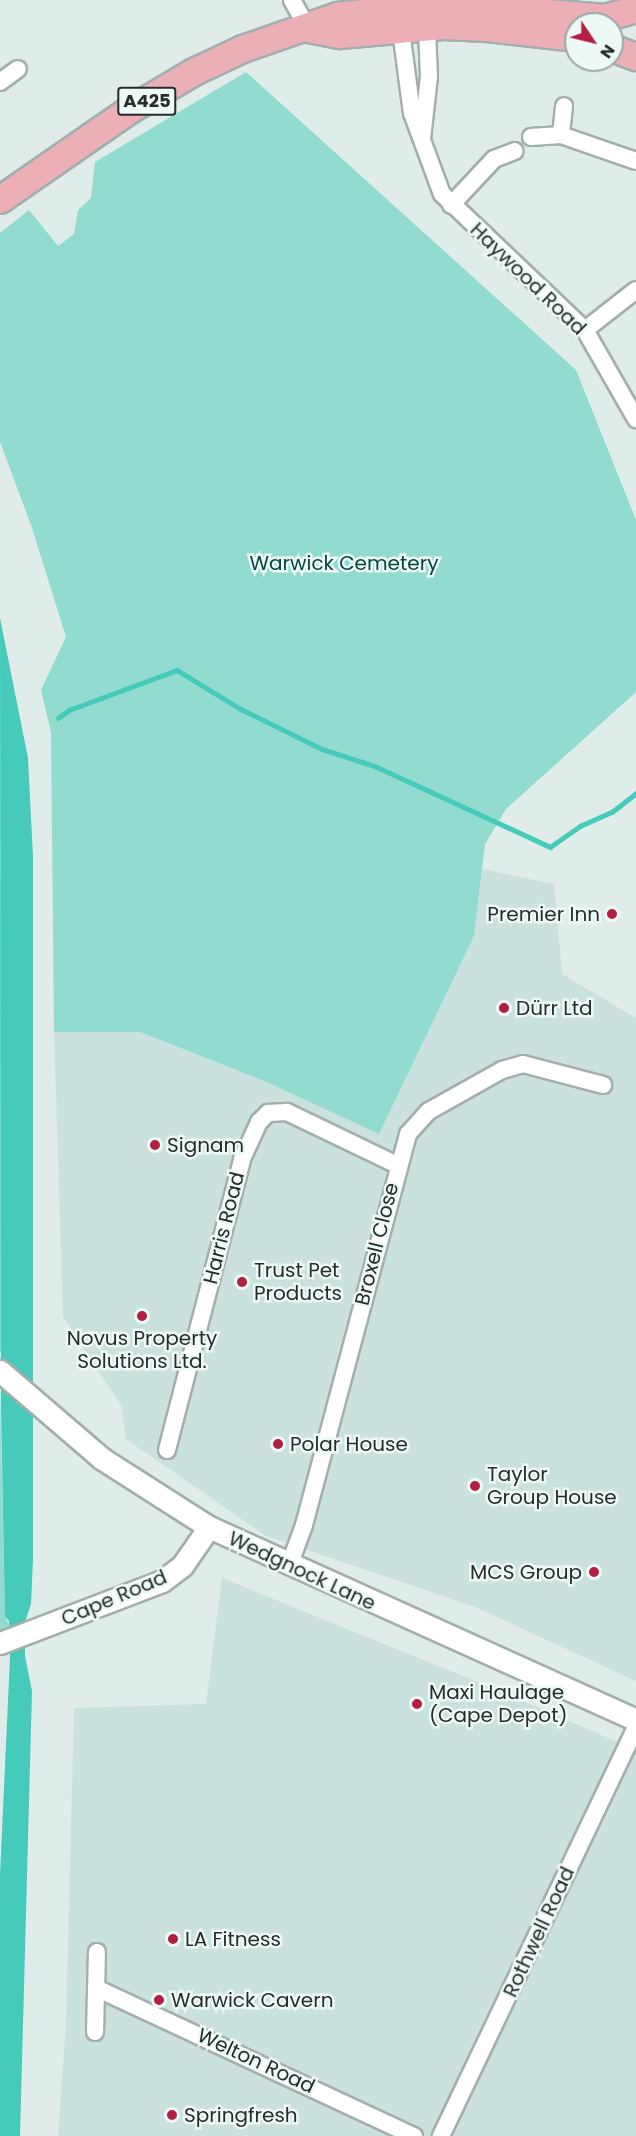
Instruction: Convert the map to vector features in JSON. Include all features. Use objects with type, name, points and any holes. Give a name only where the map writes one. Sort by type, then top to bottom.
[{"type":"main road","name":"A425","points":[[0,200],[114,121],[194,72],[243,49],[308,29],[338,16],[434,13],[605,18],[636,9]]},
{"type":"main road","name":"A425","points":[[308,29],[340,35],[401,31],[434,13],[564,36]]},
{"type":"street","points":[[292,0],[308,29]]},
{"type":"street","name":"Haywood Road","points":[[422,140],[434,13]]},
{"type":"street","name":"Haywood Road","points":[[401,31],[412,113],[436,183],[451,205],[585,330],[636,419]]},
{"type":"street","points":[[0,82],[18,69]]},
{"type":"street","points":[[561,135],[564,106]]},
{"type":"street","points":[[531,137],[561,135],[636,161]]},
{"type":"street","points":[[451,205],[494,159],[515,151]]},
{"type":"street","points":[[585,330],[636,290]]},
{"type":"street","name":"Broxell Close","points":[[289,1566],[309,1506],[397,1165],[408,1134],[429,1111],[502,1071],[523,1065],[603,1085]]},
{"type":"street","name":"Harris Road","points":[[167,1450],[242,1159],[259,1122],[268,1113],[287,1112],[397,1165]]},
{"type":"street","name":"Wedgnock Lane","points":[[0,1371],[59,1424],[132,1480],[209,1527],[289,1566],[636,1720]]},
{"type":"street","name":"Cape Road","points":[[0,1643],[162,1581],[191,1556],[209,1527]]},
{"type":"street","name":"Rothwell Road","points":[[441,2136],[636,1727]]},
{"type":"street","points":[[95,2032],[97,1953]]},
{"type":"street","name":"Welton Road","points":[[96,1988],[414,2136]]},
{"type":"shaded area","points":[[0,618],[28,758],[33,857],[33,1560],[31,1604],[25,1622],[25,1656],[32,1691],[20,2136],[0,2136],[0,1875],[10,1657],[9,1621],[5,1616],[1,1409]]},
{"type":"shaded area","points":[[482,869],[554,884],[562,974],[636,1018],[636,1681],[475,1607],[266,1536],[126,1439],[121,1405],[63,1317],[54,1032],[140,1032],[269,1083],[379,1133],[474,936]]},
{"type":"shaded area","points":[[222,1578],[507,1694],[636,1750],[636,2136],[58,2136],[66,2024],[74,1708],[206,1704]]},
{"type":"green space","name":"Warwick Cemetery","points":[[246,72],[576,370],[636,520],[636,692],[506,809],[485,844],[474,936],[379,1134],[269,1083],[140,1032],[54,1032],[51,732],[41,690],[66,637],[31,525],[0,442],[0,233],[29,210],[58,246],[74,234],[78,210],[91,198],[95,162]]},
{"type":"green space","points":[[0,860],[3,1066],[1,1352],[0,1351]]},
{"type":"green space","points":[[0,1391],[5,1615],[10,1628],[0,1631]]},
{"type":"waterway","points":[[58,718],[69,710],[177,670],[241,709],[322,749],[375,766],[550,847],[580,826],[612,812],[636,793]]},
{"type":"place","name":"Premier Inn","points":[[612,914]]},
{"type":"place","name":"Dürr Ltd","points":[[504,1008]]},
{"type":"place","name":"Signam","points":[[155,1145]]},
{"type":"place","name":"Trust Pet Products","points":[[242,1282]]},
{"type":"place","name":"Novus Property Solutions Ltd.","points":[[142,1316]]},
{"type":"place","name":"Polar House","points":[[278,1444]]},
{"type":"place","name":"Taylor Group House","points":[[475,1486]]},
{"type":"place","name":"MCS Group","points":[[594,1572]]},
{"type":"place","name":"Maxi Haulage (Cape Depot)","points":[[417,1704]]},
{"type":"place","name":"LA Fitness","points":[[173,1939]]},
{"type":"place","name":"Warwick Cavern","points":[[159,2000]]},
{"type":"place","name":"Springfresh","points":[[172,2115]]}]
